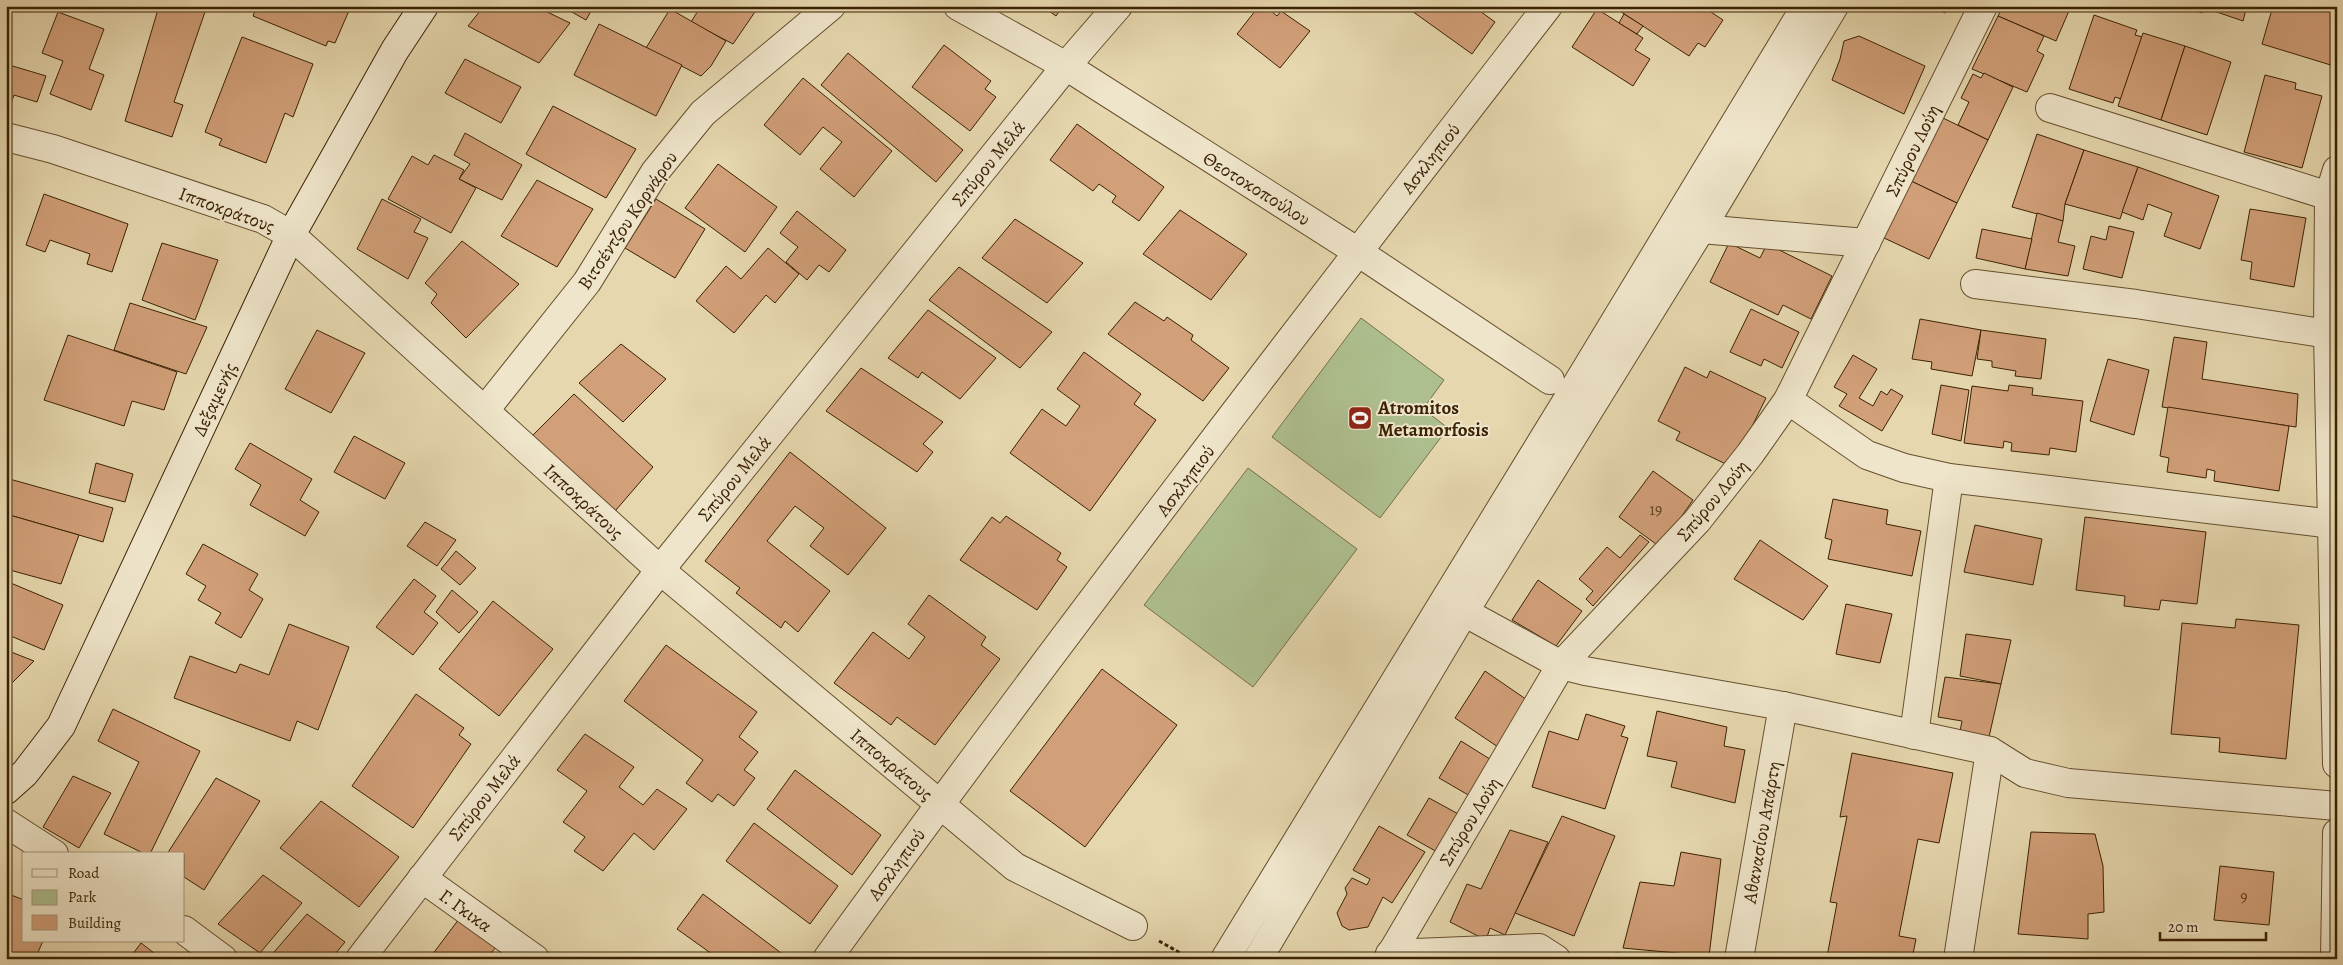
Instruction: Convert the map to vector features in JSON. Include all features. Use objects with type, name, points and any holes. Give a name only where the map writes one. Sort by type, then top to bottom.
[{"type":"street","name":"Δεξαμενής","points":[[6,790],[24,773],[61,726],[291,235],[395,50],[424,6]]},
{"type":"street","name":"Βιτσέντζου Κορνάρου","points":[[485,410],[587,282],[655,172],[703,113],[831,6]]},
{"type":"street","name":"Θεοτοκοπούλου","points":[[958,6],[1066,66],[1358,252],[1550,380]]},
{"type":"street","name":"Σπύρου Μελά","points":[[360,959],[660,570],[1066,66],[1118,6]]},
{"type":"street","name":"Ασκληπιού","points":[[827,959],[940,803],[1358,252],[1548,6]]},
{"type":"street","points":[[1225,959],[1806,6]]},
{"type":"street","points":[[1258,959],[1464,612],[1701,229],[1834,6]]},
{"type":"street","name":"Σπύρου Λούη","points":[[1389,956],[1562,665],[1697,521],[1750,454],[1788,400],[1983,6]]},
{"type":"street","points":[[2050,108],[2333,183],[2328,334],[2337,764]]},
{"type":"street","name":"Ιπποκράτους","points":[[6,137],[53,149],[262,219],[291,235],[660,570],[1015,867],[1132,926]]},
{"type":"street","points":[[1701,229],[1866,243]]},
{"type":"street","points":[[1975,284],[2136,304],[2328,334]]},
{"type":"street","points":[[1788,400],[1867,455],[1904,468],[1949,478],[2333,524]]},
{"type":"street","points":[[1914,735],[1949,478]]},
{"type":"street","points":[[1464,612],[1562,665],[1584,671],[1783,706],[1990,750],[2025,773],[2068,783],[2337,806]]},
{"type":"street","name":"Αθανασίου Απάρτη","points":[[1739,959],[1783,706]]},
{"type":"street","points":[[1958,959],[1990,750]]},
{"type":"street","points":[[6,823],[51,852]]},
{"type":"street","points":[[2335,959],[2337,833]]},
{"type":"street","name":"Γ. Γκικα","points":[[422,878],[535,959]]},
{"type":"street","points":[[185,931],[223,959]]},
{"type":"street","points":[[1389,956],[1539,948],[1556,959]]},
{"type":"green space","name":"Atromitos Metamorfosis","points":[[1361,318],[1444,380],[1423,409],[1448,428],[1380,518],[1272,437]]},
{"type":"green space","points":[[1248,468],[1357,549],[1253,687],[1144,605]]},
{"type":"building","points":[[87,6],[103,6],[102,12]]},
{"type":"building","points":[[159,6],[207,6],[174,102],[183,105],[172,137],[125,121]]},
{"type":"building","points":[[257,6],[351,6],[335,43],[328,41],[326,46],[253,16]]},
{"type":"building","points":[[484,6],[535,6],[570,23],[539,63],[468,26]]},
{"type":"building","points":[[561,6],[594,6],[586,20]]},
{"type":"building","points":[[701,6],[759,6],[733,44],[691,22]]},
{"type":"building","points":[[1042,6],[1063,6],[1056,16]]},
{"type":"building","points":[[1259,6],[1265,6],[1277,16],[1281,11],[1310,31],[1280,68],[1237,34]]},
{"type":"building","points":[[1405,6],[1473,6],[1495,22],[1472,54]]},
{"type":"building","points":[[1612,6],[1702,6],[1723,20],[1705,47],[1698,43],[1689,56]]},
{"type":"building","points":[[1931,6],[1948,6],[1945,13]]},
{"type":"building","points":[[2003,6],[2071,6],[2056,41],[1998,16]]},
{"type":"building","points":[[2182,6],[2204,6],[2202,13]]},
{"type":"building","points":[[2209,6],[2247,6],[2243,21],[2208,9]]},
{"type":"building","points":[[2273,6],[2337,6],[2337,57],[2334,66],[2262,44]]},
{"type":"building","points":[[670,9],[726,41],[711,66],[701,76],[646,48]]},
{"type":"building","points":[[1597,9],[1643,38],[1635,50],[1650,59],[1633,86],[1572,47]]},
{"type":"building","points":[[58,12],[104,29],[89,69],[104,75],[91,110],[50,94],[63,61],[42,53]]},
{"type":"building","points":[[1624,14],[1643,26],[1637,34],[1619,23]]},
{"type":"building","points":[[2094,15],[2137,30],[2135,35],[2142,37],[2121,99],[2115,97],[2113,103],[2069,89]]},
{"type":"building","points":[[1998,16],[2044,36],[2037,51],[2044,55],[2027,92],[1972,69]]},
{"type":"building","points":[[599,24],[682,65],[656,116],[574,75]]},
{"type":"building","points":[[2143,33],[2185,46],[2161,120],[2118,106]]},
{"type":"building","points":[[1859,36],[1925,66],[1904,114],[1832,80],[1844,41]]},
{"type":"building","points":[[242,37],[313,64],[293,117],[285,113],[266,163],[219,145],[222,139],[205,132]]},
{"type":"building","points":[[944,45],[991,81],[985,89],[996,97],[970,131],[912,87]]},
{"type":"building","points":[[2185,46],[2231,62],[2207,135],[2161,120]]},
{"type":"building","points":[[848,53],[963,150],[936,182],[821,85]]},
{"type":"building","points":[[465,59],[521,87],[501,123],[445,93]]},
{"type":"building","points":[[6,64],[46,76],[37,102],[14,95],[8,111],[6,111]]},
{"type":"building","points":[[1984,73],[2013,87],[1988,140],[1958,125],[1969,102],[1961,98],[1973,74],[1981,78]]},
{"type":"building","points":[[2265,75],[2296,83],[2295,89],[2322,96],[2302,168],[2244,152]]},
{"type":"building","points":[[803,78],[892,151],[854,197],[820,169],[842,142],[823,127],[800,155],[764,125]]},
{"type":"building","points":[[553,106],[636,149],[606,198],[526,154]]},
{"type":"building","points":[[1941,117],[1988,140],[1957,203],[1909,180]]},
{"type":"building","points":[[1077,124],[1164,187],[1139,221],[1112,202],[1116,196],[1099,184],[1093,191],[1050,160]]},
{"type":"building","points":[[465,133],[522,165],[502,200],[459,179],[470,164],[454,155]]},
{"type":"building","points":[[2037,134],[2084,150],[2065,204],[2063,221],[2012,207]]},
{"type":"building","points":[[2084,150],[2138,167],[2120,219],[2065,204]]},
{"type":"building","points":[[434,155],[464,170],[459,179],[476,188],[451,233],[388,199],[412,156],[428,165]]},
{"type":"building","points":[[718,164],[777,207],[745,252],[685,208]]},
{"type":"building","points":[[2138,167],[2219,196],[2200,249],[2164,236],[2172,213],[2148,204],[2143,220],[2122,212]]},
{"type":"building","points":[[537,180],[593,209],[557,267],[501,236]]},
{"type":"building","points":[[1909,180],[1957,203],[1929,259],[1882,237]]},
{"type":"building","points":[[44,194],[128,224],[112,272],[87,264],[90,254],[50,240],[45,252],[26,245]]},
{"type":"building","points":[[382,199],[421,219],[414,232],[428,238],[408,279],[357,249]]},
{"type":"building","points":[[656,199],[705,229],[675,278],[625,248]]},
{"type":"building","points":[[2250,209],[2306,218],[2294,287],[2250,279],[2252,262],[2241,260]]},
{"type":"building","points":[[1180,210],[1247,254],[1211,300],[1143,254]]},
{"type":"building","points":[[797,211],[846,250],[829,272],[819,265],[807,280],[786,262],[798,247],[780,233]]},
{"type":"building","points":[[2037,213],[2063,221],[2058,242],[2075,246],[2068,276],[2025,269]]},
{"type":"building","points":[[1015,219],[1083,263],[1047,303],[982,258]]},
{"type":"building","points":[[2109,226],[2134,232],[2122,278],[2083,269],[2091,236],[2106,240]]},
{"type":"building","points":[[1982,229],[2032,239],[2025,269],[1976,258]]},
{"type":"building","points":[[462,241],[519,284],[466,338],[431,303],[437,294],[425,283]]},
{"type":"building","points":[[162,243],[218,260],[195,320],[142,300]]},
{"type":"building","points":[[1729,243],[1760,258],[1767,244],[1832,276],[1811,319],[1783,305],[1778,315],[1710,282]]},
{"type":"building","points":[[768,248],[799,274],[775,303],[766,295],[734,333],[696,301],[726,266],[741,279]]},
{"type":"building","points":[[959,267],[1052,332],[1020,368],[929,300]]},
{"type":"building","points":[[1135,302],[1164,321],[1167,317],[1193,335],[1191,340],[1229,368],[1203,401],[1108,334]]},
{"type":"building","points":[[130,303],[207,327],[186,374],[114,350]]},
{"type":"building","points":[[1751,309],[1799,332],[1782,368],[1764,359],[1761,366],[1730,352]]},
{"type":"building","points":[[928,310],[996,358],[960,399],[922,372],[918,378],[888,358]]},
{"type":"building","points":[[1920,319],[1981,330],[1972,376],[1931,369],[1932,362],[1912,359]]},
{"type":"building","points":[[317,330],[365,353],[331,413],[285,389]]},
{"type":"building","points":[[1981,330],[2046,339],[2041,379],[2015,376],[2016,371],[1992,367],[1992,361],[1977,359]]},
{"type":"building","points":[[68,335],[177,372],[164,410],[132,401],[124,426],[44,400]]},
{"type":"building","points":[[2174,337],[2207,342],[2202,379],[2298,394],[2296,427],[2162,407]]},
{"type":"building","points":[[621,344],[666,379],[623,422],[579,383]]},
{"type":"building","points":[[1084,352],[1141,394],[1134,404],[1156,420],[1090,511],[1010,453],[1042,409],[1066,426],[1080,406],[1057,389]]},
{"type":"building","points":[[1853,355],[1877,369],[1859,398],[1873,406],[1881,391],[1887,395],[1891,389],[1903,396],[1882,431],[1839,406],[1847,394],[1834,387]]},
{"type":"building","points":[[2108,359],[2149,370],[2134,435],[2090,421]]},
{"type":"building","points":[[1685,367],[1707,378],[1710,371],[1766,398],[1732,467],[1676,440],[1680,432],[1658,421]]},
{"type":"building","points":[[861,368],[943,422],[923,444],[933,452],[917,472],[826,411]]},
{"type":"building","points":[[1941,385],[1969,390],[1961,441],[1932,434]]},
{"type":"building","points":[[2009,385],[2033,388],[2032,395],[2083,401],[2076,452],[2050,448],[2049,455],[2011,451],[2012,443],[2004,441],[2003,448],[1964,443],[1972,386],[2008,391]]},
{"type":"building","points":[[574,394],[653,467],[610,517],[529,439]]},
{"type":"building","points":[[2168,407],[2289,426],[2279,491],[2214,481],[2215,471],[2207,469],[2206,478],[2167,472],[2169,458],[2160,456]]},
{"type":"building","points":[[354,436],[405,463],[385,499],[334,472]]},
{"type":"building","points":[[250,443],[312,479],[300,500],[319,512],[305,536],[250,505],[261,485],[235,469]]},
{"type":"building","points":[[790,452],[886,528],[848,575],[810,546],[824,528],[795,506],[767,541],[830,591],[798,632],[785,621],[781,628],[736,593],[740,588],[705,561]]},
{"type":"building","points":[[96,463],[133,474],[125,502],[89,493]]},
{"type":"building","points":[[1653,471],[1693,500],[1660,547],[1619,517]]},
{"type":"building","points":[[6,478],[113,508],[103,542],[6,514]]},
{"type":"building","points":[[1833,499],[1888,510],[1886,524],[1921,531],[1912,576],[1828,559],[1832,540],[1825,538]]},
{"type":"building","points":[[6,514],[79,535],[61,584],[6,569]]},
{"type":"building","points":[[1006,516],[1061,553],[1057,560],[1067,567],[1037,610],[960,560],[992,517],[1000,523]]},
{"type":"building","points":[[2085,517],[2206,532],[2197,604],[2161,600],[2159,610],[2124,606],[2125,596],[2076,590]]},
{"type":"building","points":[[425,522],[456,540],[437,566],[407,546]]},
{"type":"building","points":[[1975,525],[2042,539],[2033,585],[1964,572]]},
{"type":"building","points":[[1640,535],[1649,542],[1593,606],[1586,599],[1593,591],[1579,579],[1607,547],[1620,558]]},
{"type":"building","points":[[1760,540],[1828,586],[1803,620],[1734,579]]},
{"type":"building","points":[[203,544],[258,574],[249,590],[263,599],[241,638],[215,623],[221,613],[198,600],[206,586],[186,574]]},
{"type":"building","points":[[456,551],[476,568],[460,585],[441,569]]},
{"type":"building","points":[[414,579],[436,596],[424,612],[438,623],[413,655],[376,627]]},
{"type":"building","points":[[1538,580],[1582,611],[1556,646],[1512,620]]},
{"type":"building","points":[[6,581],[63,605],[44,650],[6,634]]},
{"type":"building","points":[[452,590],[478,612],[459,633],[436,612]]},
{"type":"building","points":[[929,595],[986,637],[981,645],[1000,659],[935,745],[897,717],[891,725],[834,683],[873,632],[909,659],[925,637],[908,624]]},
{"type":"building","points":[[493,601],[553,649],[499,716],[439,669]]},
{"type":"building","points":[[1846,604],[1892,614],[1880,663],[1836,654]]},
{"type":"building","points":[[2236,619],[2299,625],[2286,759],[2219,752],[2220,738],[2171,734],[2182,623],[2235,628]]},
{"type":"building","points":[[289,624],[349,647],[318,730],[297,721],[290,741],[174,698],[190,656],[236,673],[240,664],[269,675]]},
{"type":"building","points":[[1966,634],[2011,640],[2001,684],[1960,676]]},
{"type":"building","points":[[666,645],[757,712],[739,737],[758,752],[744,770],[755,778],[734,806],[718,794],[712,802],[686,783],[703,760],[624,701]]},
{"type":"building","points":[[6,650],[34,661],[6,689]]},
{"type":"building","points":[[1102,669],[1177,725],[1085,847],[1010,791]]},
{"type":"building","points":[[1485,671],[1530,702],[1501,749],[1455,718]]},
{"type":"building","points":[[1945,677],[2001,684],[1989,737],[1960,731],[1962,721],[1938,717]]},
{"type":"building","points":[[416,694],[464,728],[459,735],[471,744],[413,828],[352,786]]},
{"type":"building","points":[[113,709],[200,751],[151,852],[141,852],[104,834],[139,762],[98,741]]},
{"type":"building","points":[[1657,711],[1727,727],[1724,746],[1745,750],[1735,803],[1671,787],[1677,762],[1647,756]]},
{"type":"building","points":[[1586,714],[1625,726],[1621,736],[1628,738],[1605,809],[1532,787],[1549,731],[1578,740]]},
{"type":"building","points":[[585,734],[634,767],[619,787],[643,805],[657,789],[687,809],[654,850],[634,833],[603,871],[574,851],[585,837],[563,822],[587,791],[557,770]]},
{"type":"building","points":[[1461,741],[1493,761],[1470,796],[1439,778]]},
{"type":"building","points":[[1852,753],[1953,773],[1939,843],[1918,839],[1899,936],[1916,939],[1912,959],[1827,957],[1837,903],[1830,902],[1847,816],[1840,817]]},
{"type":"building","points":[[795,770],[881,835],[852,875],[767,809]]},
{"type":"building","points":[[73,776],[111,793],[79,848],[43,827]]},
{"type":"building","points":[[216,778],[260,801],[204,890],[185,878],[185,852],[168,852]]},
{"type":"building","points":[[1429,798],[1462,816],[1439,853],[1407,835]]},
{"type":"building","points":[[321,801],[399,857],[359,907],[280,848]]},
{"type":"building","points":[[1562,816],[1615,836],[1574,936],[1515,913]]},
{"type":"building","points":[[754,823],[838,886],[810,924],[726,861]]},
{"type":"building","points":[[1379,826],[1425,852],[1392,903],[1383,897],[1368,927],[1349,930],[1342,926],[1337,913],[1347,894],[1345,888],[1352,878],[1367,885],[1370,879],[1353,870]]},
{"type":"building","points":[[1510,830],[1548,842],[1505,935],[1490,928],[1486,940],[1450,922],[1467,884],[1481,889]]},
{"type":"building","points":[[2031,832],[2095,834],[2103,866],[2104,912],[2088,914],[2088,939],[2018,934]]},
{"type":"building","points":[[1681,852],[1721,859],[1709,956],[1623,948],[1640,882],[1674,886]]},
{"type":"building","points":[[2220,866],[2274,872],[2269,925],[2214,920]]},
{"type":"building","points":[[263,875],[302,903],[260,953],[218,924]]},
{"type":"building","points":[[6,893],[22,899],[22,942],[43,942],[35,959],[6,959]]},
{"type":"building","points":[[703,894],[789,959],[719,959],[677,929]]},
{"type":"building","points":[[307,914],[345,942],[331,959],[268,959]]},
{"type":"building","points":[[459,919],[496,947],[486,959],[429,959]]},
{"type":"building","points":[[141,943],[162,959],[129,959]]},
{"type":"building","points":[[1615,953],[1684,959],[1614,959]]},
{"type":"place","name":"Atromitos Metamorfosis","points":[[1360,418]]}]
